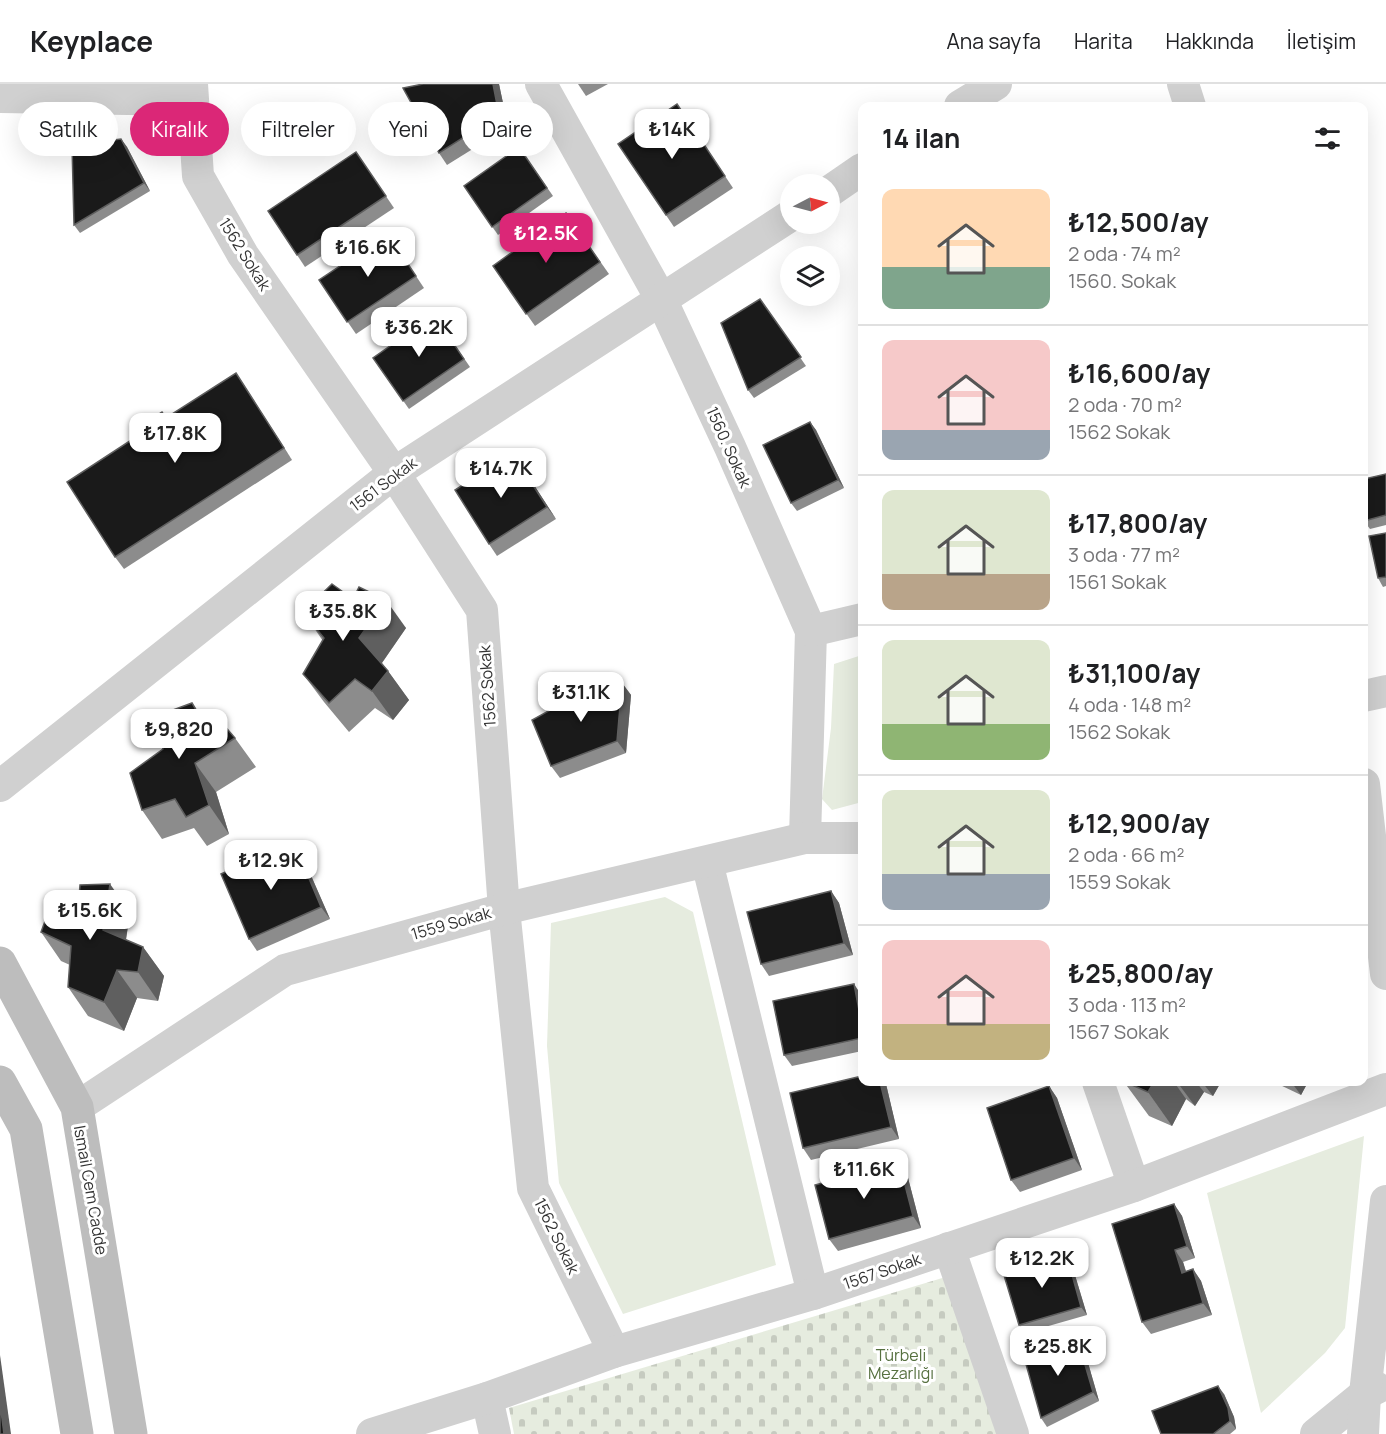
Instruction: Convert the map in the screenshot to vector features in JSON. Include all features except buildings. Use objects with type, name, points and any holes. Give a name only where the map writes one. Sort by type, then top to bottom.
[{"type":"main road","name":"Ismail Cem Cadde","points":[[0,963],[77,1107],[132,1434]]},
{"type":"main road","points":[[0,1082],[26,1129],[77,1434]]},
{"type":"street","name":"1560. Sokak","points":[[541,84],[661,299],[730,447],[811,631],[805,838]]},
{"type":"street","points":[[1183,84],[1189,102]]},
{"type":"street","points":[[0,97],[192,92]]},
{"type":"street","name":"1562 Sokak","points":[[192,92],[198,176],[243,255],[394,473],[482,610],[504,909],[533,1188],[614,1352]]},
{"type":"street","points":[[840,184],[858,172]]},
{"type":"street","name":"1561 Sokak","points":[[0,786],[394,473],[780,222]]},
{"type":"street","points":[[811,631],[858,620]]},
{"type":"street","points":[[1368,695],[1386,691]]},
{"type":"street","points":[[1368,819],[1386,974]]},
{"type":"street","name":"1559 Sokak","points":[[77,1107],[285,970],[504,909],[805,838],[858,838]]},
{"type":"street","points":[[707,862],[813,1294]]},
{"type":"street","points":[[1099,1086],[1134,1186]]},
{"type":"street","name":"1567 Sokak","points":[[372,1434],[487,1398],[614,1352],[813,1294],[1134,1186],[1386,1089]]},
{"type":"street","points":[[1363,1434],[1375,1389],[1386,1201]]},
{"type":"street","points":[[949,1248],[1013,1434]]},
{"type":"street","points":[[1316,1434],[1375,1389]]},
{"type":"street","points":[[487,1398],[495,1434]]},
{"type":"green space","points":[[858,656],[858,803],[832,810],[822,799],[831,728],[834,664]]},
{"type":"green space","points":[[665,897],[693,912],[776,1265],[623,1314],[559,1183],[547,1046],[551,923]]},
{"type":"green space","points":[[1364,1136],[1345,1328],[1325,1353],[1261,1413],[1207,1193]]},
{"type":"green space","name":"Türbeli Mezarlığı","points":[[949,1276],[1000,1434],[514,1434],[509,1408]]}]
